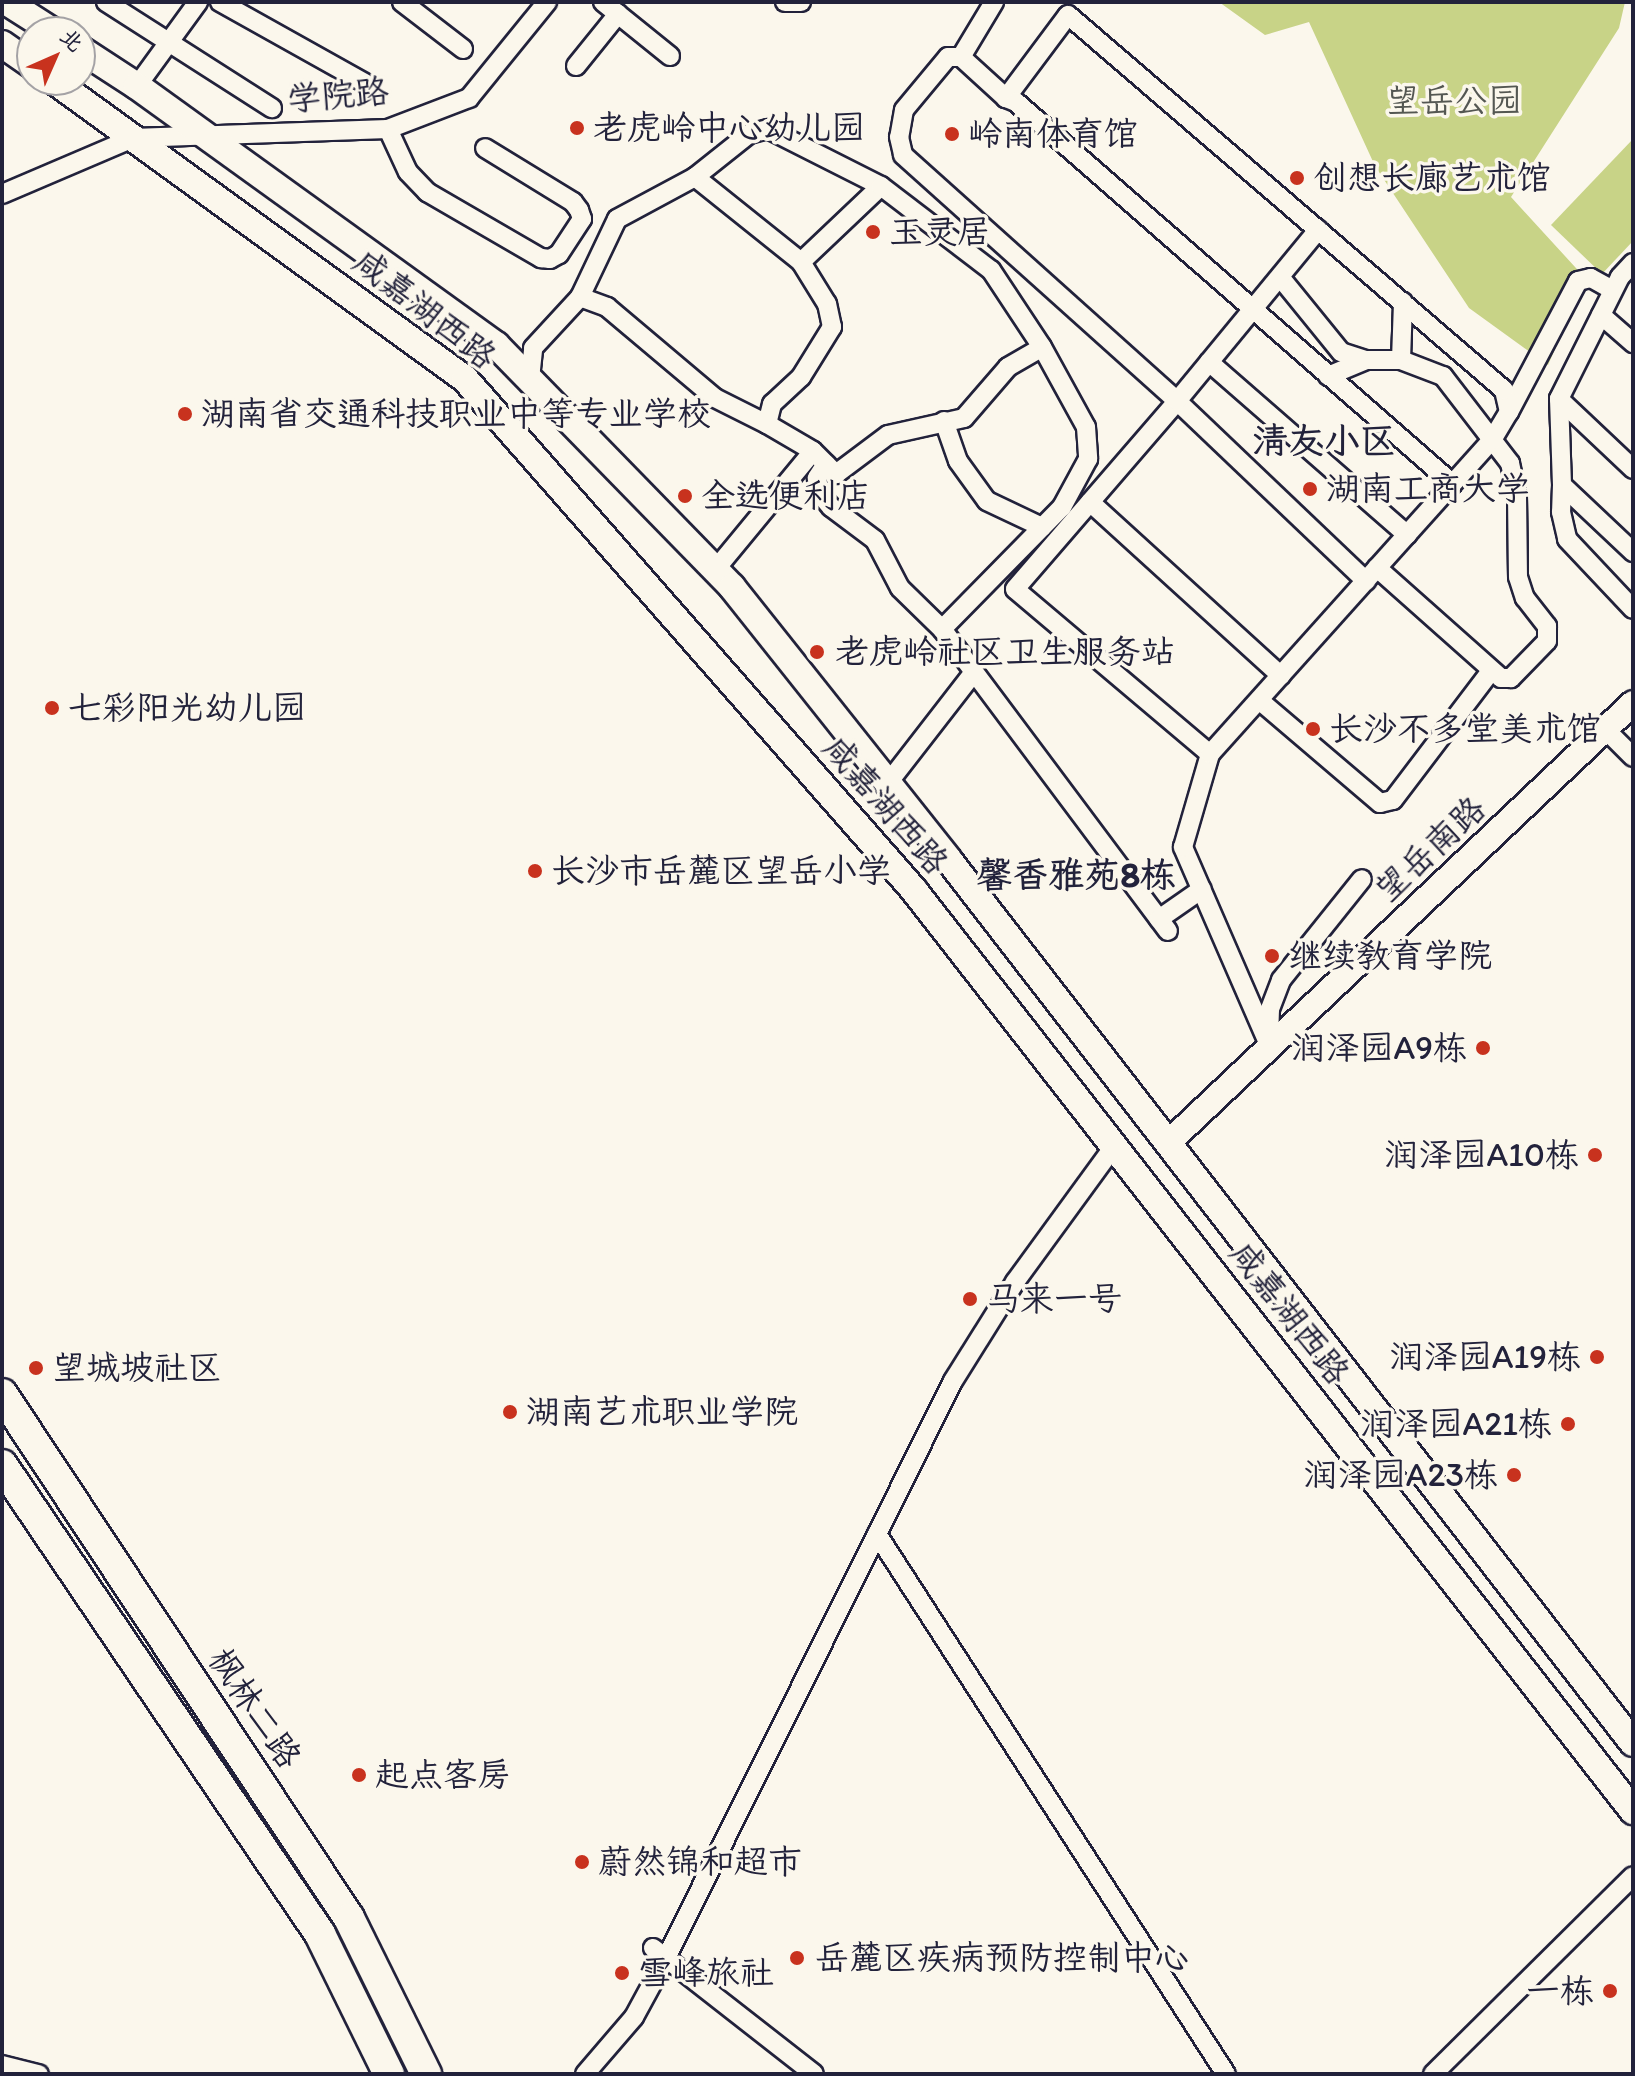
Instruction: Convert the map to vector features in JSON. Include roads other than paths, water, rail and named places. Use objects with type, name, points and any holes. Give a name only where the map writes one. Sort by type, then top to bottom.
[{"type":"main road","points":[[7,2],[29,16]]},
{"type":"main road","name":"咸嘉湖西路","points":[[96,59],[496,345],[715,570],[888,783],[1633,1743]]},
{"type":"main road","name":"咸嘉湖西路","points":[[75,96],[465,379],[913,889],[1633,1811]]},
{"type":"main road","name":"枫林二路","points":[[2,1394],[349,1918],[426,2074]]},
{"type":"main road","points":[[2,1465],[320,1934],[389,2074]]},
{"type":"street","points":[[106,2],[167,44],[272,108]]},
{"type":"street","points":[[137,86],[198,2]]},
{"type":"street","points":[[220,2],[365,83]]},
{"type":"street","points":[[402,2],[463,49]]},
{"type":"street","name":"学院路","points":[[133,138],[388,129],[469,98],[547,2]]},
{"type":"street","points":[[785,2],[801,2]]},
{"type":"street","points":[[961,57],[994,2]]},
{"type":"street","points":[[576,66],[610,8],[670,56]]},
{"type":"street","points":[[1006,98],[1062,9],[1504,390],[1509,412]]},
{"type":"street","points":[[1280,277],[1341,352],[1366,360],[1401,360],[1443,376],[1510,463],[1517,496],[1518,577],[1525,598],[1547,626],[1547,641],[1511,678],[1501,678],[1491,671],[1372,574],[903,155],[899,137],[904,110],[941,61],[948,57],[961,57],[1453,484]]},
{"type":"street","points":[[388,129],[408,172],[427,192],[541,258],[550,259],[559,254],[582,219],[579,210],[573,202],[485,148]]},
{"type":"street","points":[[530,379],[533,348],[580,297],[617,219],[695,177],[749,134],[768,129],[881,186],[991,270],[1042,347],[1086,427],[1088,459],[1062,507],[942,629]]},
{"type":"street","points":[[2,194],[133,138]]},
{"type":"street","points":[[695,177],[801,262],[827,304],[832,327],[801,377],[772,404],[767,424]]},
{"type":"street","points":[[801,262],[881,186]]},
{"type":"street","points":[[1210,754],[1015,589],[1177,401],[1318,230]]},
{"type":"street","points":[[1633,263],[1613,290],[1559,399],[1561,512],[1567,539],[1633,609]]},
{"type":"street","points":[[1269,1045],[1183,847],[1210,754],[1492,440],[1578,281],[1591,278],[1613,290]]},
{"type":"street","points":[[580,297],[607,307],[715,398],[767,424],[819,458],[836,474],[888,435],[964,418],[1008,367],[1042,347]]},
{"type":"street","points":[[1401,360],[1403,302]]},
{"type":"street","points":[[1601,315],[1633,343]]},
{"type":"street","points":[[1328,376],[1366,360]]},
{"type":"street","points":[[1209,362],[1407,535]]},
{"type":"street","points":[[1559,399],[1633,469]]},
{"type":"street","points":[[944,421],[958,461],[987,501],[1042,527]]},
{"type":"street","points":[[715,570],[819,458]]},
{"type":"street","points":[[819,458],[817,478],[820,494],[831,507],[875,540],[900,588],[942,629],[1164,925],[1202,889]]},
{"type":"street","points":[[1562,485],[1633,552]]},
{"type":"street","points":[[1090,502],[1281,676]]},
{"type":"street","points":[[1259,700],[1380,803],[1393,800],[1491,671]]},
{"type":"street","points":[[888,783],[974,672]]},
{"type":"street","name":"望岳南路","points":[[1168,1143],[1633,703]]},
{"type":"street","points":[[1606,730],[1633,757]]},
{"type":"street","points":[[1269,1045],[1270,1009],[1281,980],[1362,879]]},
{"type":"street","points":[[585,2074],[634,2017],[659,1953],[953,1381],[1015,1282],[1114,1146]]},
{"type":"street","points":[[877,1534],[1226,2074]]},
{"type":"street","points":[[1433,2074],[1633,1876]]},
{"type":"street","points":[[659,1953],[814,2074]]},
{"type":"street","points":[[2,2065],[39,2074]]},
{"type":"place","name":"老虎岭中心幼儿园","points":[[577,128]]},
{"type":"place","name":"岭南体育馆","points":[[952,134]]},
{"type":"place","name":"创想长廊艺术馆","points":[[1297,178]]},
{"type":"place","name":"玉灵居","points":[[873,232]]},
{"type":"place","name":"湖南省交通科技职业中等专业学校","points":[[185,414]]},
{"type":"place","name":"湖南工商大学","points":[[1310,489]]},
{"type":"place","name":"全选便利店","points":[[685,496]]},
{"type":"place","name":"老虎岭社区卫生服务站","points":[[817,652]]},
{"type":"place","name":"七彩阳光幼儿园","points":[[52,708]]},
{"type":"place","name":"长沙不多堂美术馆","points":[[1313,729]]},
{"type":"place","name":"长沙市岳麓区望岳小学","points":[[535,871]]},
{"type":"place","name":"继续教育学院","points":[[1272,956]]},
{"type":"place","name":"润泽园A9栋","points":[[1483,1048]]},
{"type":"place","name":"润泽园A10栋","points":[[1595,1155]]},
{"type":"place","name":"马来一号","points":[[970,1299]]},
{"type":"place","name":"润泽园A19栋","points":[[1597,1357]]},
{"type":"place","name":"望城坡社区","points":[[36,1368]]},
{"type":"place","name":"湖南艺术职业学院","points":[[510,1412]]},
{"type":"place","name":"润泽园A21栋","points":[[1568,1424]]},
{"type":"place","name":"润泽园A23栋","points":[[1514,1475]]},
{"type":"place","name":"起点客房","points":[[359,1775]]},
{"type":"place","name":"蔚然锦和超市","points":[[582,1862]]},
{"type":"place","name":"岳麓区疾病预防控制中心","points":[[797,1958]]},
{"type":"place","name":"雪峰旅社","points":[[622,1973]]},
{"type":"place","name":"一栋","points":[[1610,1991]]},
{"type":"district","name":"清友小区","points":[[1324,441]]},
{"type":"district","name":"馨香雅苑8栋","points":[[1076,875]]},
{"type":"park label","name":"望岳公园","points":[[1454,101]]}]
